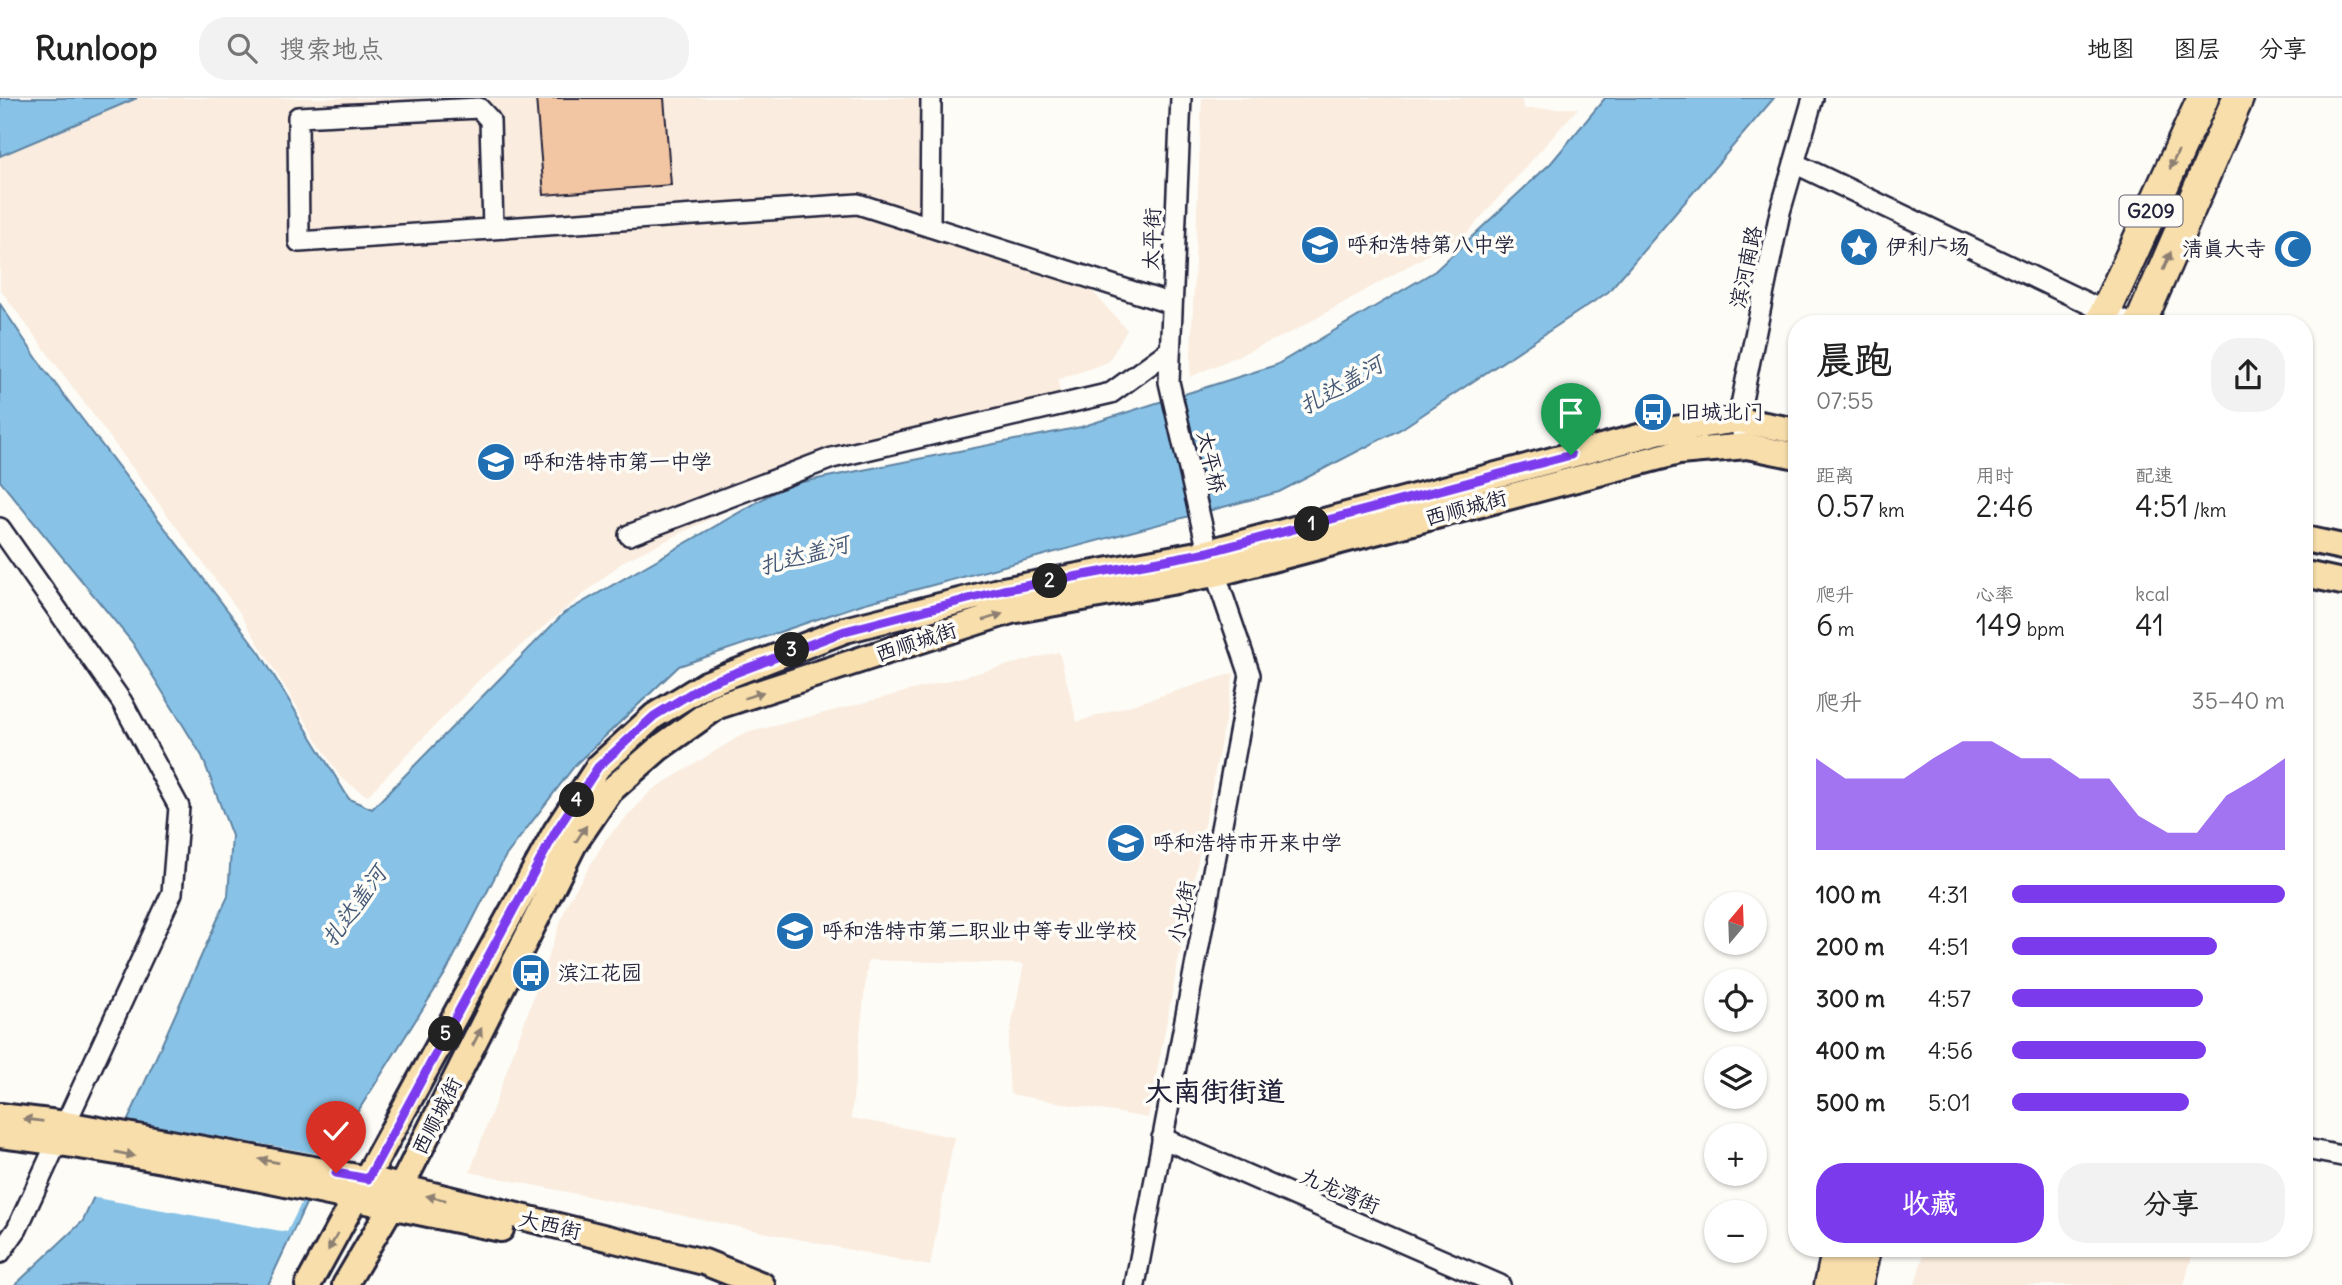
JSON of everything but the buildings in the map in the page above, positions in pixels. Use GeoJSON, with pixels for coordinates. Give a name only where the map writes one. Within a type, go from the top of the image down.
{"type":"FeatureCollection","features":[{"type":"Feature","properties":{"kind":"highway","name":"G209"},"geometry":{"type":"LineString","coordinates":[[2103,315],[2203,98]]}},
{"type":"Feature","properties":{"kind":"highway","name":"G209"},"geometry":{"type":"LineString","coordinates":[[2144,315],[2238,98]]}},
{"type":"Feature","properties":{"kind":"highway"},"geometry":{"type":"LineString","coordinates":[[1830,1285],[1836,1257]]}},
{"type":"Feature","properties":{"kind":"highway"},"geometry":{"type":"LineString","coordinates":[[1857,1285],[1863,1257]]}},
{"type":"Feature","properties":{"kind":"main road","name":"西顺城街"},"geometry":{"type":"LineString","coordinates":[[308,1285],[363,1189],[556,831],[598,767],[654,716],[706,684],[845,631],[1003,590],[1212,563],[1661,431],[1738,420],[1788,429]]}},
{"type":"Feature","properties":{"kind":"main road","name":"西顺城街"},"geometry":{"type":"LineString","coordinates":[[345,1285],[396,1198],[574,844],[610,790],[659,748],[718,706],[1011,611],[1679,452],[1747,446],[1788,454]]}},
{"type":"Feature","properties":{"kind":"main road"},"geometry":{"type":"LineString","coordinates":[[2313,540],[2342,547]]}},
{"type":"Feature","properties":{"kind":"main road"},"geometry":{"type":"LineString","coordinates":[[2313,576],[2342,582]]}},
{"type":"Feature","properties":{"kind":"main road"},"geometry":{"type":"LineString","coordinates":[[0,1116],[62,1133],[363,1189],[396,1198]]}},
{"type":"Feature","properties":{"kind":"main road"},"geometry":{"type":"LineString","coordinates":[[0,1135],[62,1133]]}},
{"type":"Feature","properties":{"kind":"main road","name":"大西街"},"geometry":{"type":"LineString","coordinates":[[396,1198],[660,1262],[733,1285]]}},
{"type":"Feature","properties":{"kind":"main road","name":"大西街"},"geometry":{"type":"LineString","coordinates":[[396,1198],[704,1262],[762,1285]]}},
{"type":"Feature","properties":{"kind":"street"},"geometry":{"type":"LineString","coordinates":[[930,227],[932,98]]}},
{"type":"Feature","properties":{"kind":"street","name":"太平街"},"geometry":{"type":"LineString","coordinates":[[1169,382],[1181,98]]}},
{"type":"Feature","properties":{"kind":"street","name":"滨河南路"},"geometry":{"type":"LineString","coordinates":[[1738,420],[1780,212],[1813,98]]}},
{"type":"Feature","properties":{"kind":"street"},"geometry":{"type":"LineString","coordinates":[[493,229],[490,120],[479,108],[298,117],[299,242],[493,229],[858,204],[1172,304]]}},
{"type":"Feature","properties":{"kind":"street"},"geometry":{"type":"LineString","coordinates":[[1794,163],[2098,315]]}},
{"type":"Feature","properties":{"kind":"street"},"geometry":{"type":"LineString","coordinates":[[629,535],[832,458],[1111,393],[1170,350]]}},
{"type":"Feature","properties":{"kind":"street","name":"太平桥"},"geometry":{"type":"LineString","coordinates":[[1169,382],[1212,563]]}},
{"type":"Feature","properties":{"kind":"street"},"geometry":{"type":"LineString","coordinates":[[1738,420],[1747,446]]}},
{"type":"Feature","properties":{"kind":"street"},"geometry":{"type":"LineString","coordinates":[[0,528],[122,702],[178,807],[172,893],[17,1229],[0,1253]]}},
{"type":"Feature","properties":{"kind":"street","name":"小北街"},"geometry":{"type":"LineString","coordinates":[[1135,1285],[1250,675],[1212,563]]}},
{"type":"Feature","properties":{"kind":"street","name":"九龙湾街"},"geometry":{"type":"LineString","coordinates":[[1162,1138],[1500,1285]]}},
{"type":"Feature","properties":{"kind":"street"},"geometry":{"type":"LineString","coordinates":[[2313,1151],[2342,1156]]}},
{"type":"Feature","properties":{"kind":"shaded area","name":"呼和浩特市第一中学"},"geometry":{"type":"Polygon","coordinates":[[[135,98],[926,98],[922,213],[869,215],[1092,291],[1127,330],[1108,362],[1057,380],[1066,414],[792,479],[624,561],[482,677],[367,796],[340,777],[238,610],[0,289],[0,157],[135,98]]]}},
{"type":"Feature","properties":{"kind":"shaded area","name":"呼和浩特第八中学"},"geometry":{"type":"Polygon","coordinates":[[[1202,98],[1521,98],[1524,109],[1578,108],[1468,232],[1292,332],[1190,377],[1202,98]]]}},
{"type":"Feature","properties":{"kind":"shaded area","name":"呼和浩特市第二职业中等专业学校"},"geometry":{"type":"Polygon","coordinates":[[[1059,652],[1077,722],[1234,673],[1148,1118],[1010,1094],[1007,1048],[1024,964],[868,960],[851,1118],[954,1137],[930,1266],[470,1172],[568,902],[606,839],[652,790],[743,734],[1059,652]]]}},
{"type":"Feature","properties":{"kind":"shaded area"},"geometry":{"type":"Polygon","coordinates":[[[1923,1257],[2192,1257],[2184,1285],[1915,1285],[1923,1257]]]}},
{"type":"Feature","properties":{"kind":"water"},"geometry":{"type":"Polygon","coordinates":[[[0,98],[137,98],[0,156],[0,98]]]}},
{"type":"Feature","properties":{"kind":"water","name":"扎达盖河"},"geometry":{"type":"Polygon","coordinates":[[[1605,98],[1774,98],[1608,292],[1401,429],[1279,492],[862,604],[679,666],[576,764],[505,857],[446,972],[324,1165],[268,1285],[15,1285],[83,1221],[228,896],[232,836],[202,756],[132,642],[0,481],[0,304],[44,369],[260,653],[349,799],[372,809],[564,613],[787,485],[1081,427],[1276,365],[1435,271],[1551,163],[1605,98]]]}},
{"type":"Feature","properties":{"kind":"pier"},"geometry":{"type":"Polygon","coordinates":[[[124,1120],[325,1155],[287,1232],[90,1197],[124,1120]]]}},
{"type":"Feature","properties":{"kind":"place","name":"呼和浩特第八中学"},"geometry":{"type":"Point","coordinates":[1320,245]}},
{"type":"Feature","properties":{"kind":"place","name":"伊利广场"},"geometry":{"type":"Point","coordinates":[1859,247]}},
{"type":"Feature","properties":{"kind":"place","name":"清真大寺"},"geometry":{"type":"Point","coordinates":[2293,249]}},
{"type":"Feature","properties":{"kind":"place","name":"旧城北门"},"geometry":{"type":"Point","coordinates":[1653,412]}},
{"type":"Feature","properties":{"kind":"place","name":"呼和浩特市第一中学"},"geometry":{"type":"Point","coordinates":[496,462]}},
{"type":"Feature","properties":{"kind":"place","name":"呼和浩特市开来中学"},"geometry":{"type":"Point","coordinates":[1126,843]}},
{"type":"Feature","properties":{"kind":"place","name":"呼和浩特市第二职业中等专业学校"},"geometry":{"type":"Point","coordinates":[795,931]}},
{"type":"Feature","properties":{"kind":"place","name":"滨江花园"},"geometry":{"type":"Point","coordinates":[531,973]}},
{"type":"Feature","properties":{"kind":"district","name":"大南街街道"},"geometry":{"type":"Point","coordinates":[1215,1091]}},
{"type":"Feature","properties":{"kind":"route"},"geometry":{"type":"LineString","coordinates":[[336,1173],[368,1179],[556,831],[598,767],[654,716],[706,684],[845,631],[1003,590],[1208,552],[1571,455]]}}]}
